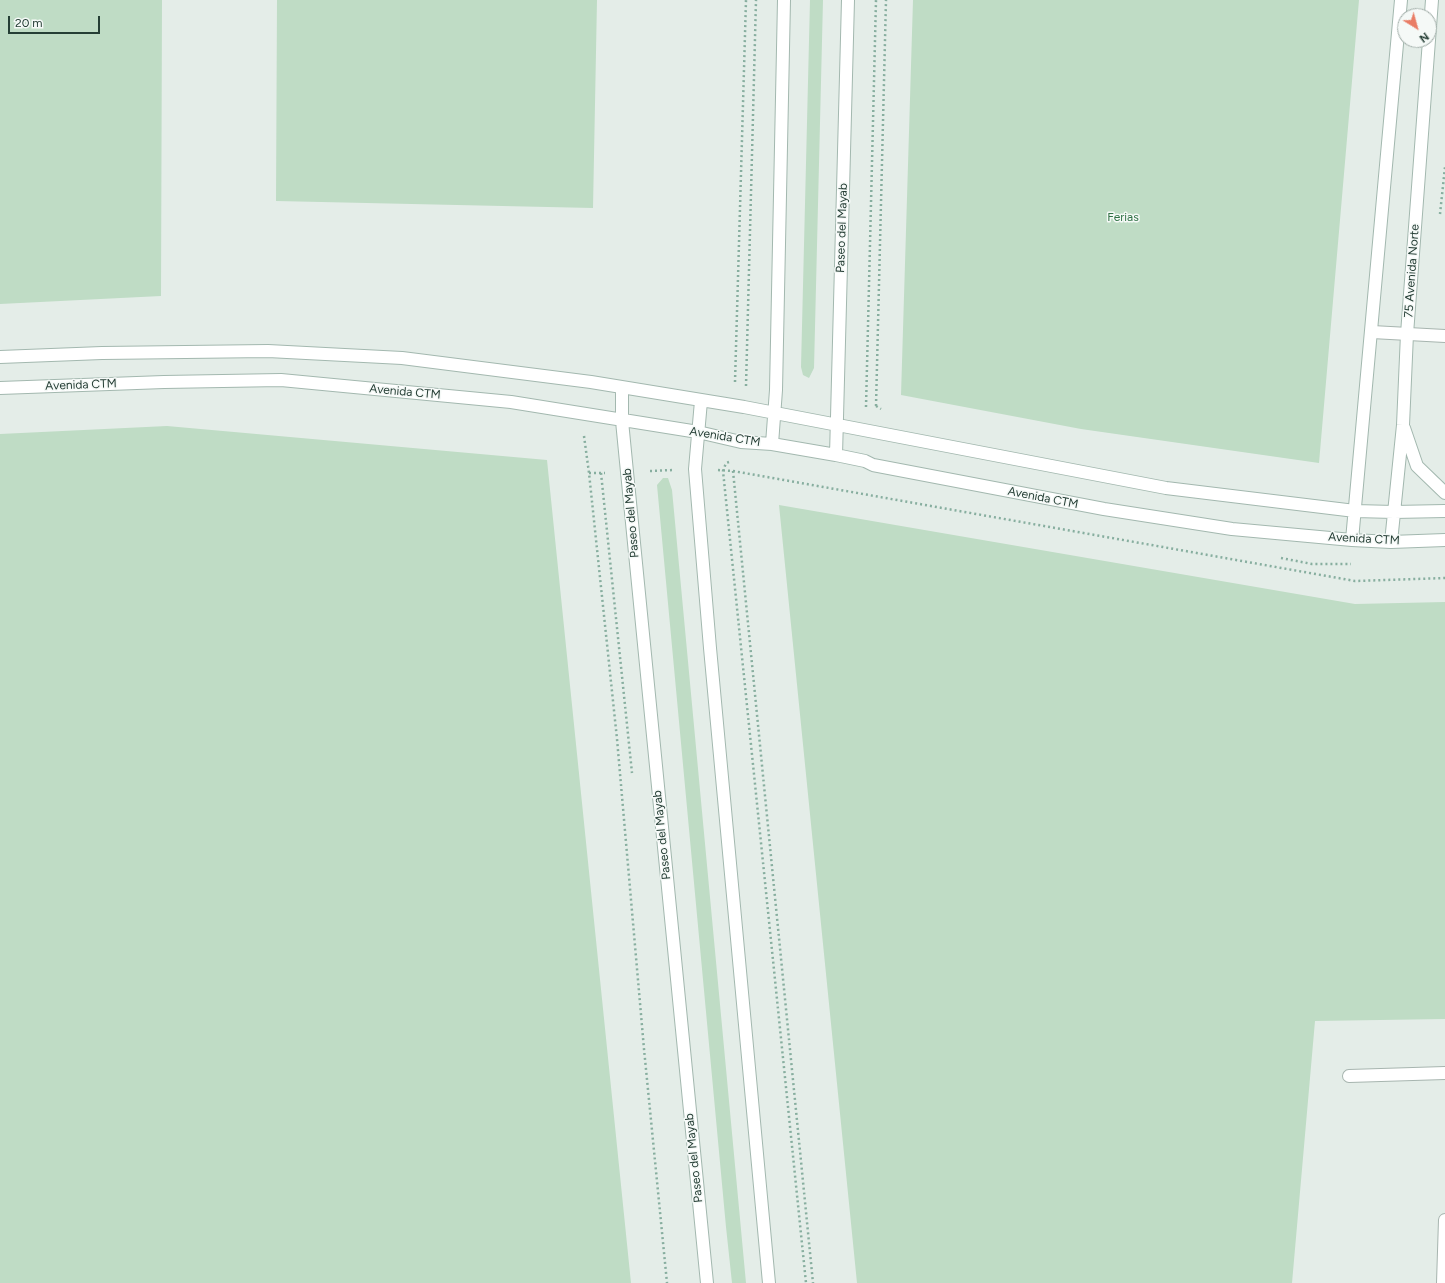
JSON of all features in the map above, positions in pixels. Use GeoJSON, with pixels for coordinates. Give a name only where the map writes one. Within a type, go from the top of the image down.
{"type":"FeatureCollection","features":[{"type":"Feature","properties":{"kind":"main road"},"geometry":{"type":"LineString","coordinates":[[772,444],[776,374],[784,0]]}},
{"type":"Feature","properties":{"kind":"main road","name":"Paseo del Mayab"},"geometry":{"type":"LineString","coordinates":[[836,455],[848,0]]}},
{"type":"Feature","properties":{"kind":"main road"},"geometry":{"type":"LineString","coordinates":[[1352,540],[1401,0]]}},
{"type":"Feature","properties":{"kind":"main road","name":"75 Avenida Norte"},"geometry":{"type":"LineString","coordinates":[[1392,542],[1402,425],[1407,334],[1432,0]]}},
{"type":"Feature","properties":{"kind":"main road"},"geometry":{"type":"LineString","coordinates":[[1372,332],[1445,336]]}},
{"type":"Feature","properties":{"kind":"main road"},"geometry":{"type":"LineString","coordinates":[[0,357],[102,353],[268,351],[402,358],[591,382],[744,407],[836,426],[1166,488],[1355,511],[1445,511]]}},
{"type":"Feature","properties":{"kind":"main road","name":"Avenida CTM"},"geometry":{"type":"LineString","coordinates":[[0,388],[164,382],[281,380],[511,402],[698,432],[741,442],[772,444],[836,455],[864,461],[873,465],[1104,509],[1232,530],[1392,542],[1445,540]]}},
{"type":"Feature","properties":{"kind":"main road","name":"Paseo del Mayab"},"geometry":{"type":"LineString","coordinates":[[622,387],[622,421],[707,1283]]}},
{"type":"Feature","properties":{"kind":"main road"},"geometry":{"type":"LineString","coordinates":[[701,400],[695,469],[710,648],[769,1283]]}},
{"type":"Feature","properties":{"kind":"main road"},"geometry":{"type":"LineString","coordinates":[[1402,425],[1417,466],[1445,493]]}},
{"type":"Feature","properties":{"kind":"main road"},"geometry":{"type":"LineString","coordinates":[[1349,1076],[1445,1073]]}},
{"type":"Feature","properties":{"kind":"main road"},"geometry":{"type":"LineString","coordinates":[[1442,1283],[1445,1220]]}},
{"type":"Feature","properties":{"kind":"path"},"geometry":{"type":"LineString","coordinates":[[736,382],[746,0]]}},
{"type":"Feature","properties":{"kind":"path"},"geometry":{"type":"LineString","coordinates":[[744,407],[756,0]]}},
{"type":"Feature","properties":{"kind":"path"},"geometry":{"type":"LineString","coordinates":[[870,432],[876,0]]}},
{"type":"Feature","properties":{"kind":"path"},"geometry":{"type":"LineString","coordinates":[[870,432],[886,0]]}},
{"type":"Feature","properties":{"kind":"path"},"geometry":{"type":"LineString","coordinates":[[584,432],[617,739],[644,1049],[667,1283]]}},
{"type":"Feature","properties":{"kind":"path"},"geometry":{"type":"LineString","coordinates":[[741,442],[741,462],[726,462],[723,470],[806,1283]]}},
{"type":"Feature","properties":{"kind":"path"},"geometry":{"type":"LineString","coordinates":[[873,465],[875,496]]}},
{"type":"Feature","properties":{"kind":"path"},"geometry":{"type":"LineString","coordinates":[[589,473],[695,469],[733,471],[1355,581],[1445,578]]}},
{"type":"Feature","properties":{"kind":"path"},"geometry":{"type":"LineString","coordinates":[[733,471],[814,1283]]}},
{"type":"Feature","properties":{"kind":"green space"},"geometry":{"type":"Polygon","coordinates":[[[0,0],[162,0],[161,296],[0,304],[0,0]]]}},
{"type":"Feature","properties":{"kind":"green space"},"geometry":{"type":"Polygon","coordinates":[[[277,0],[597,0],[593,208],[276,201],[277,0]]]}},
{"type":"Feature","properties":{"kind":"green space"},"geometry":{"type":"Polygon","coordinates":[[[810,0],[823,0],[814,368],[809,378],[803,375],[801,367],[810,0]]]}},
{"type":"Feature","properties":{"kind":"green space","name":"Ferias"},"geometry":{"type":"Polygon","coordinates":[[[913,0],[1359,0],[1319,463],[1081,429],[901,395],[913,0]]]}},
{"type":"Feature","properties":{"kind":"green space"},"geometry":{"type":"Polygon","coordinates":[[[167,426],[547,460],[631,1283],[0,1283],[0,434],[167,426]]]}},
{"type":"Feature","properties":{"kind":"green space"},"geometry":{"type":"Polygon","coordinates":[[[663,478],[668,478],[672,490],[746,1283],[732,1283],[726,1227],[657,485],[663,478]]]}},
{"type":"Feature","properties":{"kind":"green space"},"geometry":{"type":"Polygon","coordinates":[[[779,505],[1355,604],[1445,602],[1445,1019],[1315,1021],[1292,1283],[857,1283],[779,505]]]}}]}
